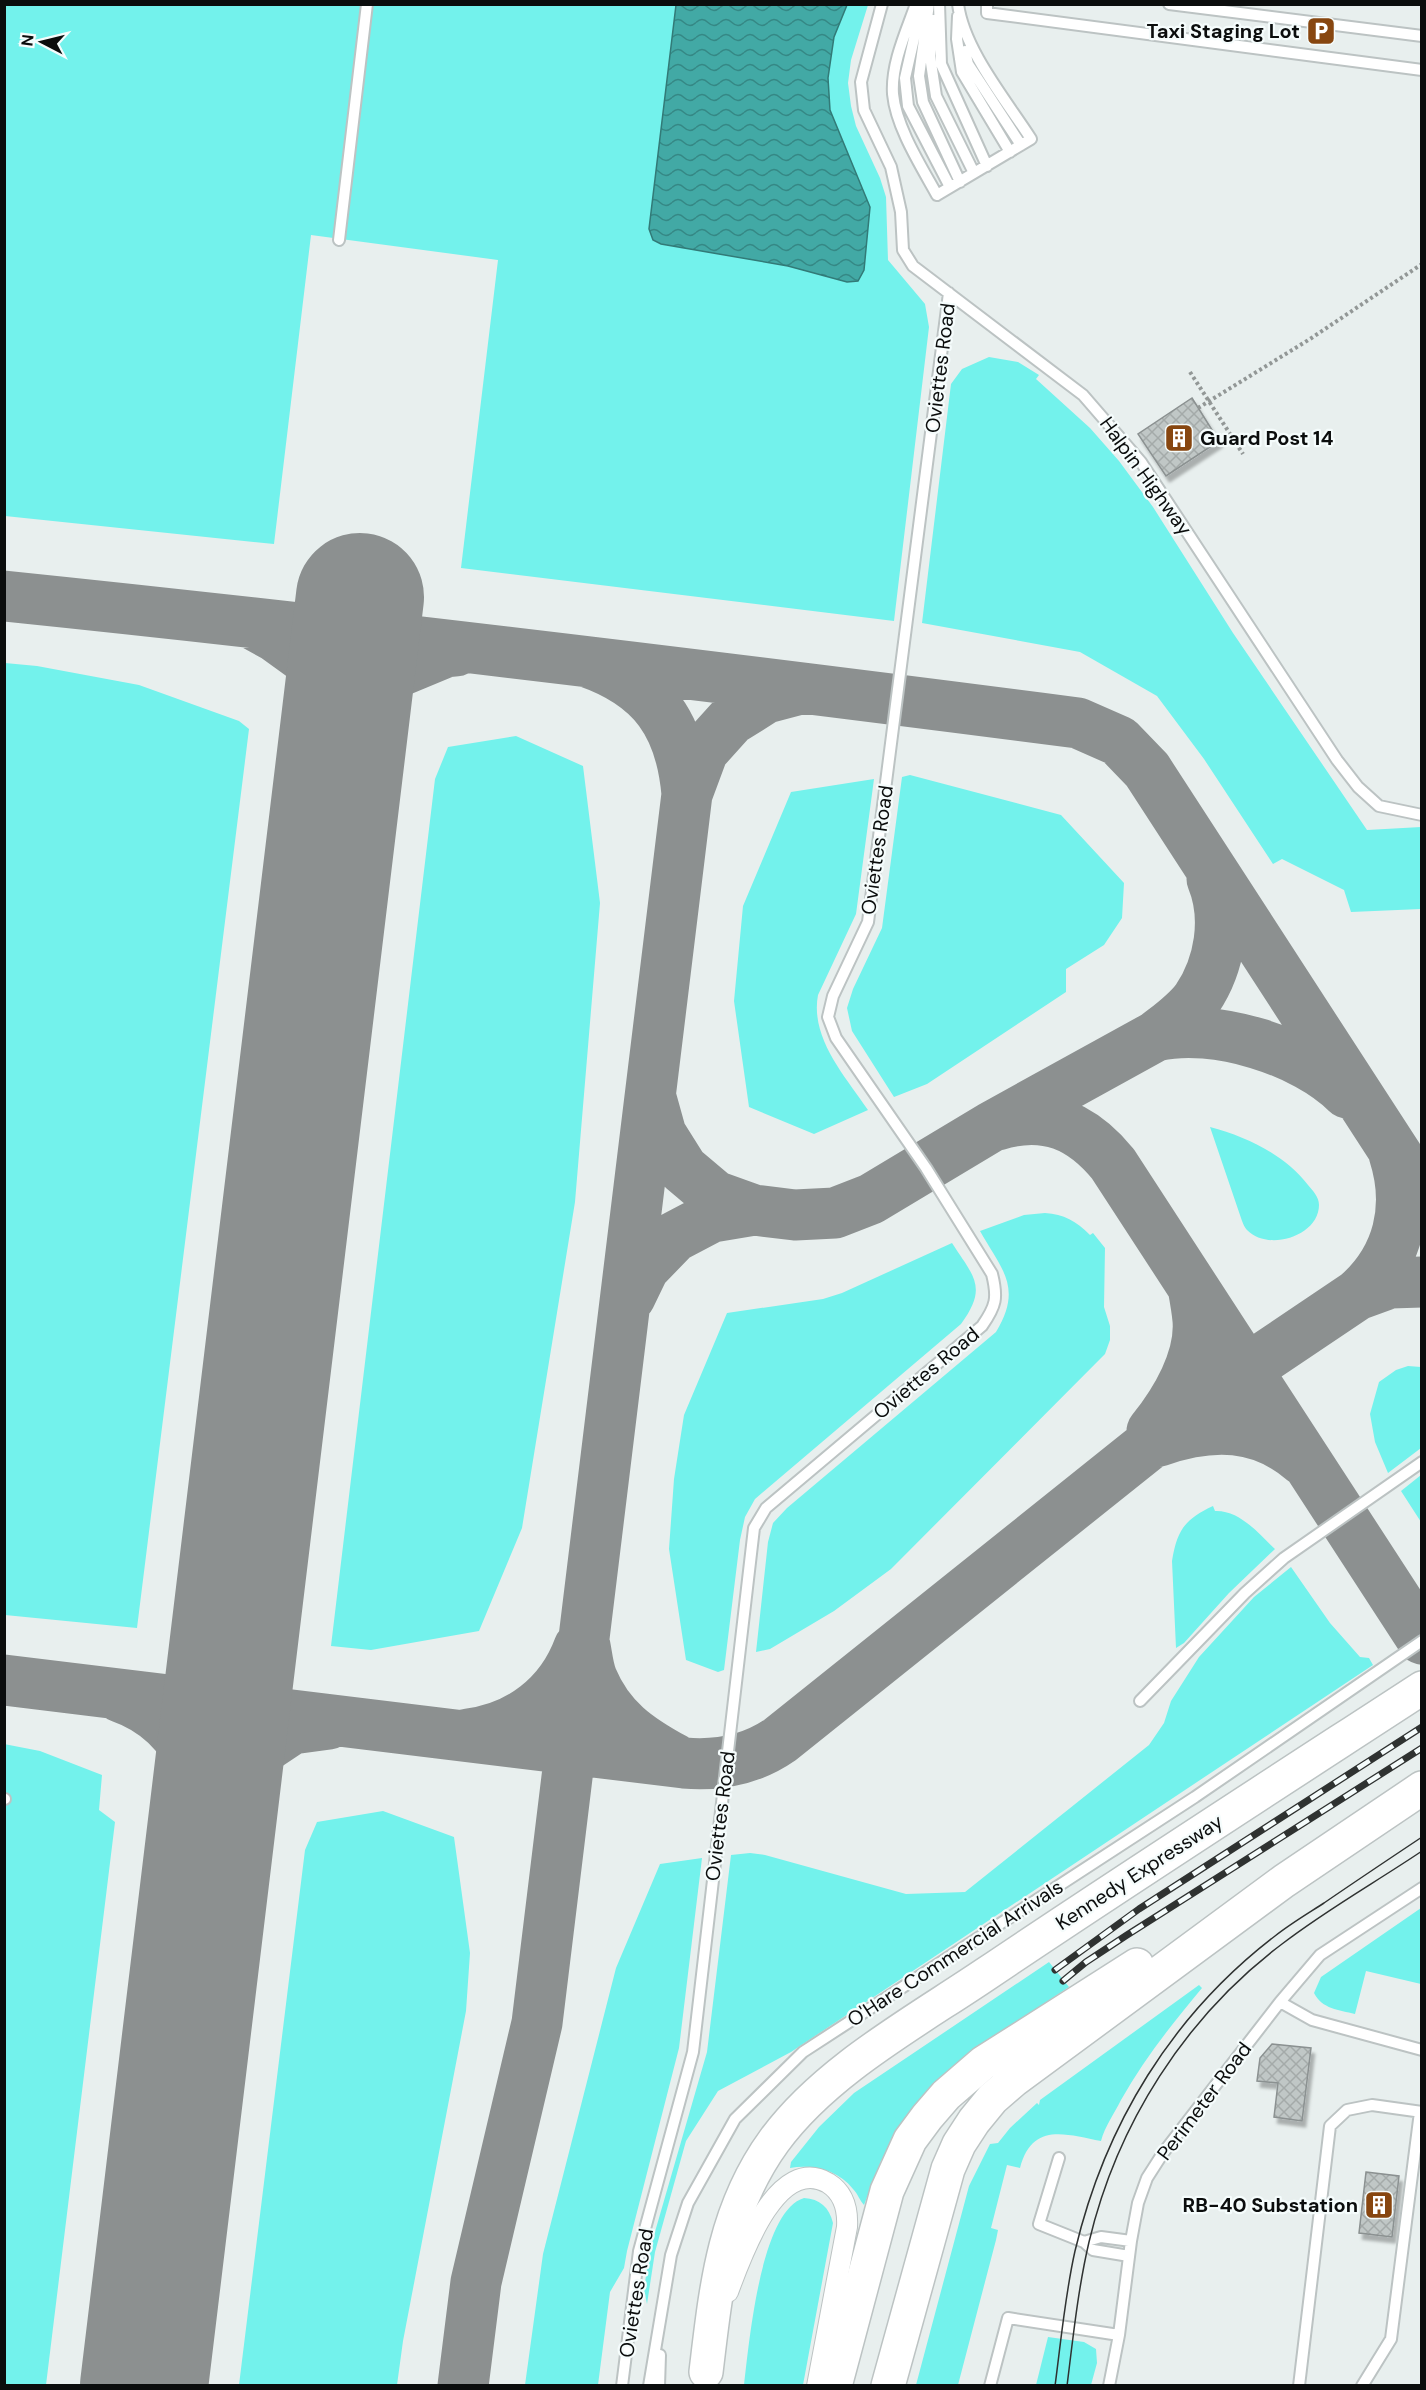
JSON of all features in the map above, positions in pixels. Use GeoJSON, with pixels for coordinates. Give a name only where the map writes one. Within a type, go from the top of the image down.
{"type":"FeatureCollection","features":[{"type":"Feature","properties":{"kind":"highway","name":"Kennedy Expressway"},"geometry":{"type":"LineString","coordinates":[[705,2379],[718,2275],[731,2225],[748,2182],[774,2140],[802,2107],[858,2060],[1064,1921],[1422,1688]]}},
{"type":"Feature","properties":{"kind":"highway"},"geometry":{"type":"LineString","coordinates":[[888,2385],[948,2169],[959,2144],[992,2099],[1014,2080],[1284,1881],[1422,1788]]}},
{"type":"Feature","properties":{"kind":"highway"},"geometry":{"type":"LineString","coordinates":[[835,2385],[887,2191],[910,2140],[946,2095],[983,2063],[1120,1975],[1284,1881]]}},
{"type":"Feature","properties":{"kind":"street"},"geometry":{"type":"LineString","coordinates":[[705,2379],[722,2308],[756,2228],[783,2189],[800,2179],[811,2177],[836,2190],[844,2200],[848,2213],[817,2385]]}},
{"type":"Feature","properties":{"kind":"lane"},"geometry":{"type":"LineString","coordinates":[[339,240],[367,4]]}},
{"type":"Feature","properties":{"kind":"lane","name":"Halpin Highway"},"geometry":{"type":"LineString","coordinates":[[882,4],[861,82],[864,110],[891,167],[901,212],[903,250],[913,266],[1083,395],[1111,425],[1141,462],[1337,760],[1358,787],[1378,806],[1422,815]]}},
{"type":"Feature","properties":{"kind":"lane"},"geometry":{"type":"LineString","coordinates":[[916,4],[896,66],[893,93],[896,112],[916,158],[937,195],[1031,139],[976,57],[967,39],[958,5]]}},
{"type":"Feature","properties":{"kind":"lane"},"geometry":{"type":"LineString","coordinates":[[922,4],[905,78],[908,106],[955,184]]}},
{"type":"Feature","properties":{"kind":"lane"},"geometry":{"type":"LineString","coordinates":[[929,4],[919,76],[923,102],[955,184]]}},
{"type":"Feature","properties":{"kind":"lane"},"geometry":{"type":"LineString","coordinates":[[937,4],[930,56],[936,96],[974,173]]}},
{"type":"Feature","properties":{"kind":"lane"},"geometry":{"type":"LineString","coordinates":[[937,4],[941,64],[987,166]]}},
{"type":"Feature","properties":{"kind":"lane"},"geometry":{"type":"LineString","coordinates":[[987,4],[987,13],[1422,70]]}},
{"type":"Feature","properties":{"kind":"lane"},"geometry":{"type":"LineString","coordinates":[[1169,4],[1422,36]]}},
{"type":"Feature","properties":{"kind":"lane"},"geometry":{"type":"LineString","coordinates":[[958,5],[958,51],[962,72],[1010,152]]}},
{"type":"Feature","properties":{"kind":"lane"},"geometry":{"type":"LineString","coordinates":[[958,5],[961,35],[968,64],[1021,145]]}},
{"type":"Feature","properties":{"kind":"lane"},"geometry":{"type":"LineString","coordinates":[[940,53],[958,51]]}},
{"type":"Feature","properties":{"kind":"lane","name":"Oviettes Road"},"geometry":{"type":"LineString","coordinates":[[622,2385],[639,2251],[693,2052],[754,1528],[766,1508],[982,1326],[993,1311],[997,1294],[992,1274],[926,1168],[836,1038],[828,1017],[833,996],[868,922],[949,293]]}},
{"type":"Feature","properties":{"kind":"lane"},"geometry":{"type":"LineString","coordinates":[[1140,1701],[1245,1593],[1284,1558],[1422,1462]]}},
{"type":"Feature","properties":{"kind":"lane","name":"O'Hare Commercial Arrivals"},"geometry":{"type":"LineString","coordinates":[[649,2385],[670,2255],[688,2203],[735,2120],[802,2052],[1195,1797],[1422,1641]]}},
{"type":"Feature","properties":{"kind":"lane","name":"Perimeter Road"},"geometry":{"type":"LineString","coordinates":[[1109,2385],[1119,2336],[1138,2203],[1144,2186],[1163,2153],[1280,2002],[1320,1955],[1422,1888]]}},
{"type":"Feature","properties":{"kind":"lane"},"geometry":{"type":"LineString","coordinates":[[1280,2002],[1312,2020],[1422,2050]]}},
{"type":"Feature","properties":{"kind":"lane"},"geometry":{"type":"LineString","coordinates":[[1299,2385],[1330,2126],[1347,2109],[1372,2105],[1421,2112],[1391,2339],[1362,2385]]}},
{"type":"Feature","properties":{"kind":"lane"},"geometry":{"type":"LineString","coordinates":[[1059,2158],[1039,2224],[1084,2242],[1093,2250],[1129,2256]]}},
{"type":"Feature","properties":{"kind":"lane"},"geometry":{"type":"LineString","coordinates":[[1084,2242],[1101,2237],[1131,2241]]}},
{"type":"Feature","properties":{"kind":"lane"},"geometry":{"type":"LineString","coordinates":[[659,2385],[662,2304]]}},
{"type":"Feature","properties":{"kind":"lane"},"geometry":{"type":"LineString","coordinates":[[990,2385],[1008,2318],[1119,2336]]}},
{"type":"Feature","properties":{"kind":"path"},"geometry":{"type":"LineString","coordinates":[[1198,408],[1310,339],[1422,264]]}},
{"type":"Feature","properties":{"kind":"path"},"geometry":{"type":"LineString","coordinates":[[1190,372],[1244,454]]}},
{"type":"Feature","properties":{"kind":"shaded area"},"geometry":{"type":"Polygon","coordinates":[[[5,5],[868,5],[851,60],[848,83],[851,106],[856,126],[880,178],[886,197],[888,260],[925,304],[929,327],[894,621],[461,568],[498,260],[311,235],[274,544],[5,516],[5,5]]]}},
{"type":"Feature","properties":{"kind":"shaded area"},"geometry":{"type":"Polygon","coordinates":[[[989,357],[1018,362],[1039,375],[1036,379],[1090,428],[1119,461],[1153,507],[1233,633],[1367,830],[1421,827],[1421,909],[1351,912],[1344,890],[1282,859],[1273,864],[1204,759],[1157,696],[1080,652],[922,623],[951,384],[962,369],[989,357]]]}},
{"type":"Feature","properties":{"kind":"shaded area"},"geometry":{"type":"Polygon","coordinates":[[[5,663],[37,666],[139,685],[239,721],[249,729],[137,1628],[5,1615],[5,663]]]}},
{"type":"Feature","properties":{"kind":"shaded area"},"geometry":{"type":"Polygon","coordinates":[[[516,736],[583,766],[600,903],[575,1202],[522,1528],[479,1631],[371,1650],[331,1646],[435,779],[448,747],[516,736]]]}},
{"type":"Feature","properties":{"kind":"shaded area"},"geometry":{"type":"Polygon","coordinates":[[[910,775],[1061,815],[1124,883],[1122,918],[1104,945],[1066,969],[1066,992],[927,1084],[894,1097],[852,1031],[847,1008],[853,989],[882,928],[902,777],[910,775]]]}},
{"type":"Feature","properties":{"kind":"shaded area"},"geometry":{"type":"Polygon","coordinates":[[[874,779],[856,914],[818,995],[817,1011],[819,1026],[831,1056],[868,1110],[814,1134],[749,1107],[734,1001],[743,906],[791,792],[874,779]]]}},
{"type":"Feature","properties":{"kind":"shaded area"},"geometry":{"type":"Polygon","coordinates":[[[1210,1127],[1264,1148],[1288,1164],[1314,1192],[1319,1202],[1317,1216],[1311,1225],[1302,1232],[1279,1240],[1256,1237],[1247,1230],[1210,1127]]]}},
{"type":"Feature","properties":{"kind":"shaded area"},"geometry":{"type":"Polygon","coordinates":[[[1045,1213],[1058,1215],[1075,1222],[1090,1235],[1093,1233],[1105,1248],[1104,1307],[1110,1326],[1110,1340],[1105,1354],[891,1569],[834,1611],[770,1649],[756,1652],[768,1542],[773,1523],[787,1508],[996,1332],[1004,1316],[1009,1291],[1002,1268],[980,1231],[1024,1215],[1045,1213]]]}},
{"type":"Feature","properties":{"kind":"shaded area"},"geometry":{"type":"Polygon","coordinates":[[[952,1243],[972,1274],[976,1291],[974,1301],[961,1324],[755,1499],[745,1517],[740,1540],[724,1670],[718,1672],[686,1660],[669,1549],[674,1479],[684,1415],[727,1313],[823,1299],[842,1293],[952,1243]]]}},
{"type":"Feature","properties":{"kind":"shaded area"},"geometry":{"type":"Polygon","coordinates":[[[1408,1366],[1421,1367],[1421,1448],[1388,1473],[1375,1442],[1370,1414],[1379,1382],[1396,1370],[1408,1366]]]}},
{"type":"Feature","properties":{"kind":"shaded area"},"geometry":{"type":"Polygon","coordinates":[[[1421,1475],[1421,1522],[1401,1491],[1421,1475]]]}},
{"type":"Feature","properties":{"kind":"shaded area"},"geometry":{"type":"Polygon","coordinates":[[[1213,1506],[1215,1511],[1233,1514],[1241,1519],[1275,1549],[1229,1593],[1184,1643],[1176,1648],[1172,1561],[1174,1550],[1180,1533],[1189,1521],[1213,1506]]]}},
{"type":"Feature","properties":{"kind":"shaded area"},"geometry":{"type":"Polygon","coordinates":[[[1291,1567],[1330,1623],[1360,1657],[1369,1658],[1373,1665],[791,2052],[718,2091],[686,2141],[655,2252],[647,2304],[644,2289],[650,2249],[707,2052],[731,1855],[750,1853],[765,1855],[906,1894],[965,1892],[1149,1745],[1164,1723],[1171,1701],[1199,1657],[1254,1597],[1291,1567]]]}},
{"type":"Feature","properties":{"kind":"shaded area"},"geometry":{"type":"Polygon","coordinates":[[[4,1744],[40,1751],[102,1775],[99,1810],[115,1822],[46,2385],[5,2385],[4,1744]]]}},
{"type":"Feature","properties":{"kind":"shaded area"},"geometry":{"type":"Polygon","coordinates":[[[383,1811],[454,1837],[470,1953],[466,2011],[403,2341],[397,2385],[239,2385],[305,1850],[317,1822],[383,1811]]]}},
{"type":"Feature","properties":{"kind":"shaded area"},"geometry":{"type":"Polygon","coordinates":[[[702,1858],[679,2048],[624,2268],[610,2292],[598,2385],[525,2385],[543,2254],[616,1968],[660,1864],[702,1858]]]}},
{"type":"Feature","properties":{"kind":"shaded area"},"geometry":{"type":"Polygon","coordinates":[[[1421,1908],[1421,1984],[1366,1971],[1355,2014],[1326,2006],[1317,1998],[1314,1993],[1321,1977],[1421,1908]]]}},
{"type":"Feature","properties":{"kind":"shaded area"},"geometry":{"type":"Polygon","coordinates":[[[1049,1962],[1069,1987],[974,2050],[926,2093],[905,2120],[881,2161],[864,2205],[847,2182],[833,2173],[816,2168],[790,2168],[791,2162],[819,2127],[854,2093],[1049,1962]]]}},
{"type":"Feature","properties":{"kind":"shaded area"},"geometry":{"type":"Polygon","coordinates":[[[1199,1985],[1202,1988],[1139,2070],[1107,2125],[1101,2141],[1063,2134],[1041,2137],[1025,2153],[1020,2168],[1007,2165],[991,2228],[998,2230],[996,2240],[958,2385],[916,2385],[969,2186],[990,2144],[998,2143],[1010,2128],[1037,2103],[1039,2105],[1040,2100],[1199,1985]]]}},
{"type":"Feature","properties":{"kind":"shaded area"},"geometry":{"type":"Polygon","coordinates":[[[804,2198],[815,2200],[823,2205],[829,2212],[833,2223],[803,2385],[744,2385],[759,2281],[767,2252],[777,2227],[789,2208],[804,2198]]]}},
{"type":"Feature","properties":{"kind":"shaded area"},"geometry":{"type":"Polygon","coordinates":[[[1048,2337],[1084,2342],[1096,2349],[1097,2363],[1091,2385],[1036,2385],[1048,2337]]]}},
{"type":"Feature","properties":{"kind":"water"},"geometry":{"type":"Polygon","coordinates":[[[676,5],[847,5],[834,37],[828,78],[830,110],[870,207],[864,270],[858,281],[847,282],[788,266],[661,244],[653,240],[649,229],[676,5]]]}},
{"type":"Feature","properties":{"kind":"building","name":"Guard Post 14"},"geometry":{"type":"Polygon","coordinates":[[[1192,398],[1219,441],[1166,476],[1138,434],[1192,398]]]}},
{"type":"Feature","properties":{"kind":"building"},"geometry":{"type":"Polygon","coordinates":[[[1272,2044],[1311,2048],[1302,2121],[1274,2117],[1278,2083],[1257,2081],[1260,2058],[1272,2044]]]}},
{"type":"Feature","properties":{"kind":"building","name":"RB-40 Substation"},"geometry":{"type":"Polygon","coordinates":[[[1366,2172],[1399,2176],[1392,2237],[1359,2233],[1366,2172]]]}},
{"type":"Feature","properties":{"kind":"taxiway"},"geometry":{"type":"LineString","coordinates":[[4,596],[542,656],[1078,723],[1119,741],[1147,770],[1422,1194]]}},
{"type":"Feature","properties":{"kind":"taxiway"},"geometry":{"type":"LineString","coordinates":[[256,626],[276,637],[312,663],[335,701],[341,745]]}},
{"type":"Feature","properties":{"kind":"taxiway"},"geometry":{"type":"LineString","coordinates":[[341,745],[363,706],[393,674],[446,652],[456,651]]}},
{"type":"Feature","properties":{"kind":"taxiway"},"geometry":{"type":"LineString","coordinates":[[463,2386],[476,2282],[537,2023],[687,794],[684,769],[678,748],[660,711],[630,683],[610,671],[587,662]]}},
{"type":"Feature","properties":{"kind":"taxiway"},"geometry":{"type":"LineString","coordinates":[[687,794],[703,751],[731,720],[766,698],[800,689]]}},
{"type":"Feature","properties":{"kind":"taxiway"},"geometry":{"type":"LineString","coordinates":[[651,1098],[661,1134],[683,1169],[715,1196],[754,1210],[795,1215],[835,1213],[871,1199],[991,1127],[1156,1036],[1183,1014],[1205,986],[1216,956],[1220,909],[1212,879]]}},
{"type":"Feature","properties":{"kind":"taxiway"},"geometry":{"type":"LineString","coordinates":[[1156,1036],[1204,1033],[1258,1044],[1308,1064],[1347,1093]]}},
{"type":"Feature","properties":{"kind":"taxiway"},"geometry":{"type":"LineString","coordinates":[[997,1125],[1031,1119],[1062,1125],[1089,1140],[1113,1164],[1422,1639]]}},
{"type":"Feature","properties":{"kind":"taxiway"},"geometry":{"type":"LineString","coordinates":[[1357,1295],[1383,1265],[1398,1230],[1401,1193],[1394,1154]]}},
{"type":"Feature","properties":{"kind":"taxiway"},"geometry":{"type":"LineString","coordinates":[[630,1297],[644,1268],[674,1237],[712,1217],[754,1210]]}},
{"type":"Feature","properties":{"kind":"taxiway"},"geometry":{"type":"LineString","coordinates":[[4,1680],[684,1763],[722,1762],[746,1757],[780,1740],[1247,1369],[1357,1295],[1390,1283],[1422,1282]]}},
{"type":"Feature","properties":{"kind":"taxiway"},"geometry":{"type":"LineString","coordinates":[[1152,1431],[1178,1393],[1195,1350],[1198,1320],[1193,1287]]}},
{"type":"Feature","properties":{"kind":"taxiway"},"geometry":{"type":"LineString","coordinates":[[1159,1441],[1198,1431],[1235,1430],[1270,1439],[1304,1461]]}},
{"type":"Feature","properties":{"kind":"taxiway"},"geometry":{"type":"LineString","coordinates":[[585,1646],[592,1678],[607,1705],[637,1735],[675,1759]]}},
{"type":"Feature","properties":{"kind":"taxiway"},"geometry":{"type":"LineString","coordinates":[[468,1734],[504,1725],[536,1707],[561,1680],[579,1647]]}},
{"type":"Feature","properties":{"kind":"taxiway"},"geometry":{"type":"LineString","coordinates":[[120,1697],[142,1707],[160,1719],[188,1752],[204,1792],[210,1837]]}},
{"type":"Feature","properties":{"kind":"taxiway"},"geometry":{"type":"LineString","coordinates":[[210,1838],[224,1793],[253,1755],[292,1729],[329,1724]]}},
{"type":"Feature","properties":{"kind":"runway"},"geometry":{"type":"LineString","coordinates":[[144,2386],[360,597]]}},
{"type":"Feature","properties":{"kind":"tram line"},"geometry":{"type":"LineString","coordinates":[[1055,2386],[1075,2251],[1088,2204],[1104,2159],[1124,2116],[1174,2037],[1238,1967],[1275,1936],[1422,1837]]}},
{"type":"Feature","properties":{"kind":"tram line"},"geometry":{"type":"LineString","coordinates":[[1067,2386],[1082,2278],[1101,2198],[1117,2156],[1160,2076],[1186,2039],[1247,1973],[1316,1919],[1422,1851]]}},
{"type":"Feature","properties":{"kind":"railway"},"geometry":{"type":"LineString","coordinates":[[1055,1970],[1139,1909],[1422,1727]]}},
{"type":"Feature","properties":{"kind":"railway"},"geometry":{"type":"LineString","coordinates":[[1063,1981],[1086,1962],[1127,1935],[1422,1748]]}},
{"type":"Feature","properties":{"kind":"place","name":"Taxi Staging Lot"},"geometry":{"type":"Point","coordinates":[1321,31]}},
{"type":"Feature","properties":{"kind":"place","name":"Guard Post 14"},"geometry":{"type":"Point","coordinates":[1179,438]}},
{"type":"Feature","properties":{"kind":"place","name":"RB-40 Substation"},"geometry":{"type":"Point","coordinates":[1379,2205]}}]}
